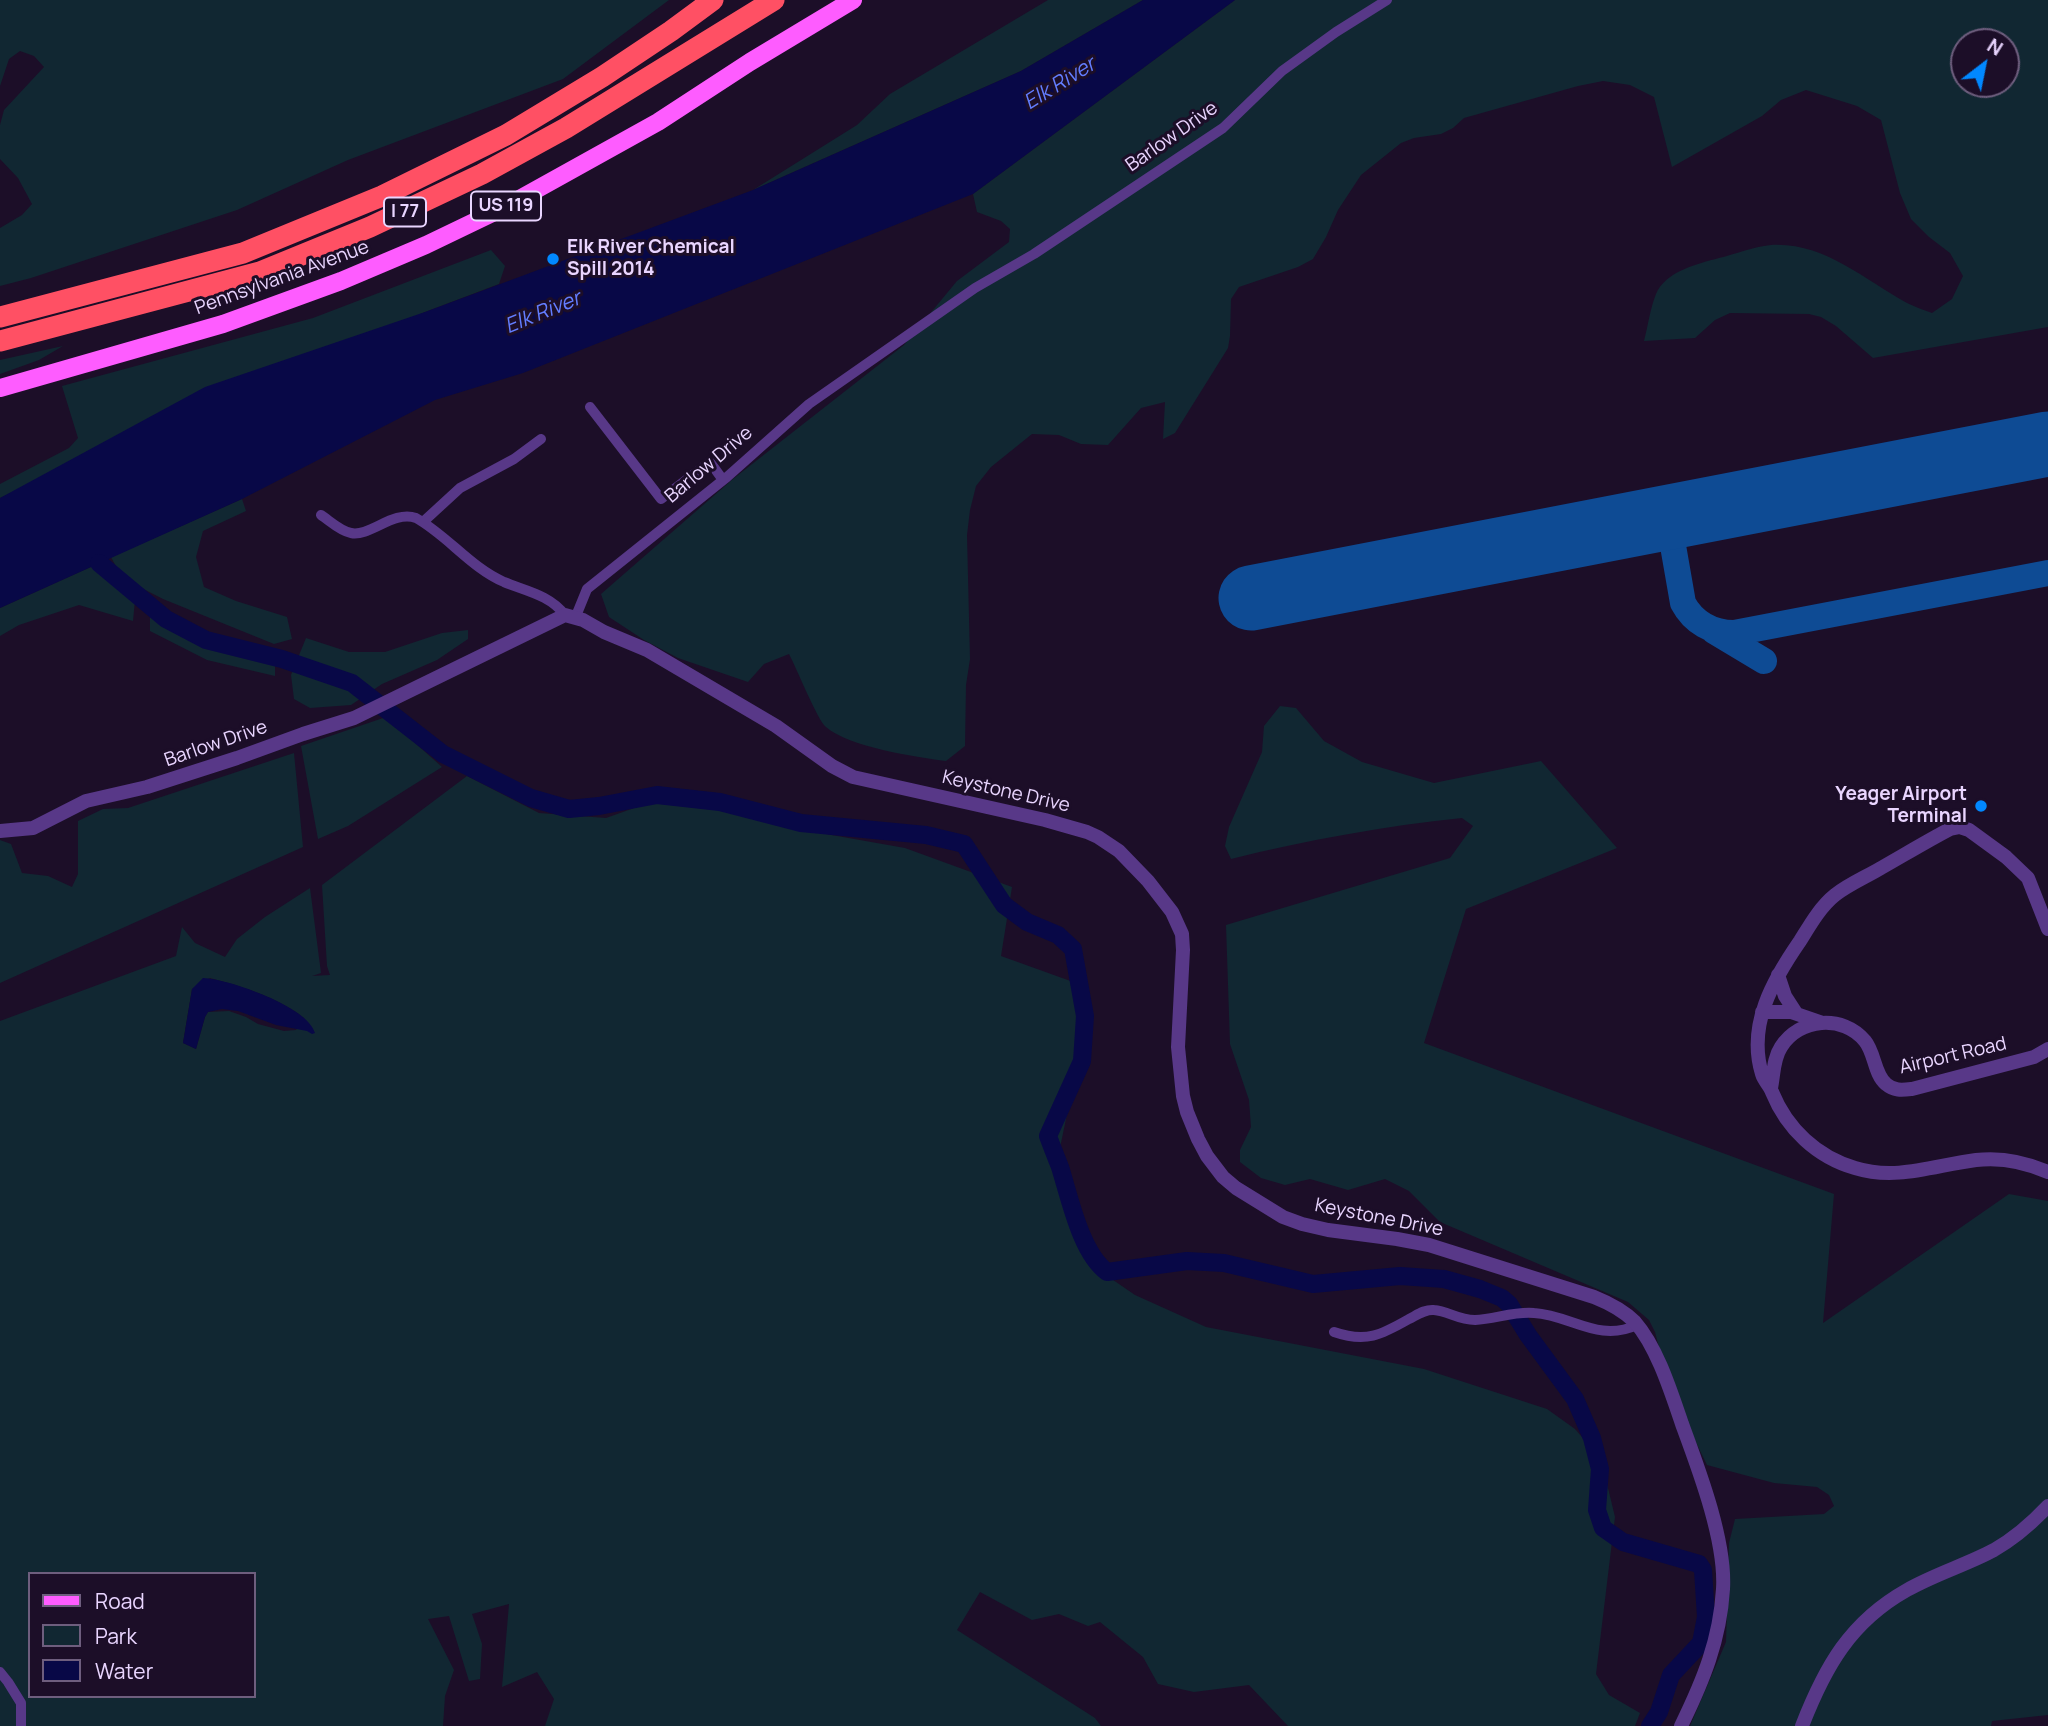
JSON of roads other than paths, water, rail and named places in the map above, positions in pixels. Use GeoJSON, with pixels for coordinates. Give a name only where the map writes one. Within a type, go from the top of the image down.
{"type":"FeatureCollection","features":[{"type":"Feature","properties":{"kind":"highway","name":"I 77"},"geometry":{"type":"LineString","coordinates":[[0,317],[243,253],[382,196],[506,135],[602,77],[713,0]]}},
{"type":"Feature","properties":{"kind":"highway","name":"I 77"},"geometry":{"type":"LineString","coordinates":[[0,341],[260,272],[380,223],[482,174],[566,128],[774,0]]}},
{"type":"Feature","properties":{"kind":"main road","name":"Pennsylvania Avenue"},"geometry":{"type":"LineString","coordinates":[[0,388],[223,324],[341,281],[426,245],[505,207],[658,122],[853,0]]}},
{"type":"Feature","properties":{"kind":"street","name":"Barlow Drive"},"geometry":{"type":"LineString","coordinates":[[0,831],[33,828],[86,801],[160,783],[344,722],[570,616],[587,589],[723,480],[808,404],[975,288],[1034,254],[1223,128],[1282,71],[1387,0]]}},
{"type":"Feature","properties":{"kind":"street"},"geometry":{"type":"LineString","coordinates":[[590,407],[661,499],[710,462],[723,480]]}},
{"type":"Feature","properties":{"kind":"street"},"geometry":{"type":"LineString","coordinates":[[321,515],[351,533],[404,516],[424,522],[460,488],[514,459],[541,439]]}},
{"type":"Feature","properties":{"kind":"street","name":"Keystone Drive"},"geometry":{"type":"LineString","coordinates":[[424,522],[479,568],[553,602],[570,616],[663,659],[776,726],[842,772],[866,781],[1063,825],[1098,837],[1119,851],[1159,894],[1180,927],[1183,950],[1178,1047],[1183,1096],[1202,1149],[1218,1171],[1236,1188],[1283,1217],[1302,1224],[1438,1248],[1594,1297],[1623,1312],[1637,1325],[1665,1374],[1695,1458],[1720,1546],[1723,1587],[1712,1656],[1681,1726]]}},
{"type":"Feature","properties":{"kind":"street"},"geometry":{"type":"LineString","coordinates":[[2048,929],[2030,882],[2019,868],[1969,830],[1955,827],[1837,894],[1817,915],[1778,975],[1762,1012],[1758,1037],[1763,1076],[1780,1110],[1803,1138],[1830,1158],[1878,1173],[1903,1173],[1990,1159],[2010,1160],[2048,1172]]}},
{"type":"Feature","properties":{"kind":"street"},"geometry":{"type":"LineString","coordinates":[[1778,975],[1785,996],[1796,1013]]}},
{"type":"Feature","properties":{"kind":"street","name":"Airport Road"},"geometry":{"type":"LineString","coordinates":[[1762,1012],[1796,1013],[1838,1025],[1859,1035],[1871,1051],[1883,1081],[1897,1090],[1912,1089],[2034,1057],[2048,1049]]}},
{"type":"Feature","properties":{"kind":"street"},"geometry":{"type":"LineString","coordinates":[[1771,1088],[1775,1060],[1782,1046],[1801,1028],[1820,1022]]}},
{"type":"Feature","properties":{"kind":"street"},"geometry":{"type":"LineString","coordinates":[[1334,1332],[1358,1338],[1373,1337],[1433,1310],[1474,1320],[1525,1313],[1544,1314],[1600,1331],[1618,1331],[1637,1325]]}},
{"type":"Feature","properties":{"kind":"street"},"geometry":{"type":"LineString","coordinates":[[1802,1726],[1830,1663],[1864,1622],[1908,1590],[1996,1549],[2030,1524],[2048,1506]]}},
{"type":"Feature","properties":{"kind":"street"},"geometry":{"type":"LineString","coordinates":[[0,1672],[21,1703],[21,1726]]}},
{"type":"Feature","properties":{"kind":"water","name":"Elk River"},"geometry":{"type":"Polygon","coordinates":[[[1143,0],[1235,0],[973,194],[523,373],[435,400],[242,499],[0,608],[0,498],[205,387],[425,312],[753,190],[1021,71],[1143,0]]]}},
{"type":"Feature","properties":{"kind":"water"},"geometry":{"type":"Polygon","coordinates":[[[203,978],[231,983],[284,1004],[310,1023],[315,1033],[222,1009],[208,1012],[196,1049],[183,1043],[192,989],[203,978]]]}},
{"type":"Feature","properties":{"kind":"waterway"},"geometry":{"type":"LineString","coordinates":[[99,563],[166,619],[206,640],[282,659],[352,683],[443,754],[531,798],[569,809],[657,795],[720,802],[801,823],[926,835],[964,844],[1004,905],[1027,922],[1058,935],[1073,949],[1085,1016],[1082,1061],[1048,1136],[1083,1239],[1098,1263],[1107,1272],[1187,1261],[1224,1263],[1313,1284],[1400,1276],[1444,1279],[1502,1298],[1509,1304],[1575,1399],[1592,1438],[1600,1469],[1597,1510],[1603,1528],[1623,1542],[1699,1564],[1703,1570],[1706,1617],[1701,1643],[1671,1675],[1659,1712],[1650,1726]]}},
{"type":"Feature","properties":{"kind":"place","name":"Elk River Chemical Spill 2014"},"geometry":{"type":"Point","coordinates":[553,259]}},
{"type":"Feature","properties":{"kind":"place","name":"Yeager Airport Terminal"},"geometry":{"type":"Point","coordinates":[1981,806]}}]}
